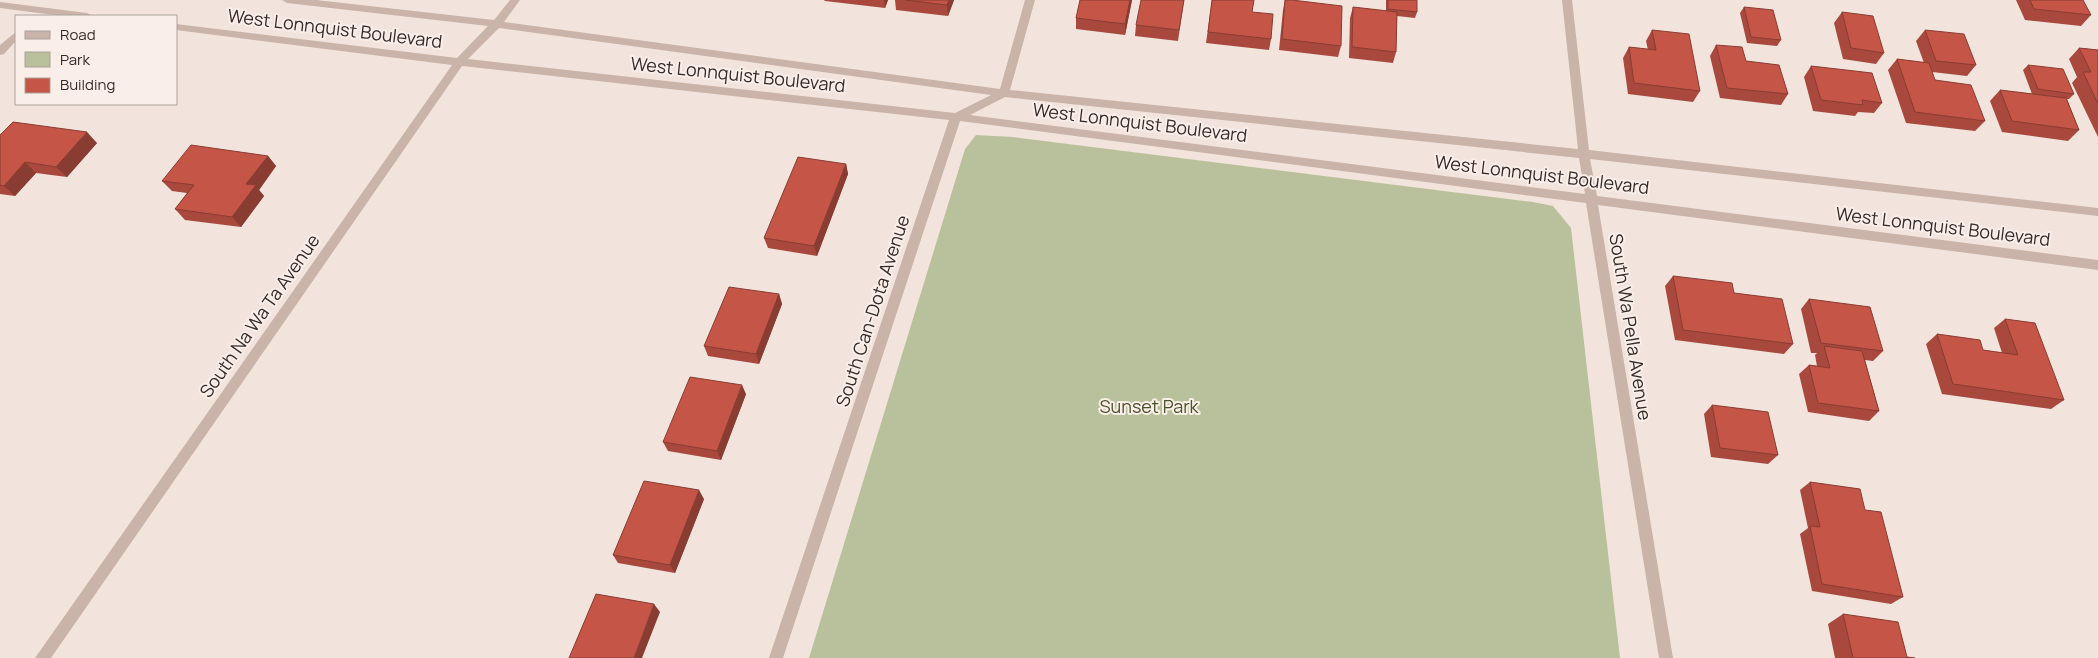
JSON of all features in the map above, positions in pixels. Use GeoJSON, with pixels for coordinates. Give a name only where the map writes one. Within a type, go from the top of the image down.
{"type":"FeatureCollection","features":[{"type":"Feature","properties":{"kind":"street"},"geometry":{"type":"LineString","coordinates":[[38,13],[47,0]]}},
{"type":"Feature","properties":{"kind":"street","name":"West Lonnquist Boulevard"},"geometry":{"type":"LineString","coordinates":[[287,0],[497,24],[1004,93],[1584,154],[2098,212]]}},
{"type":"Feature","properties":{"kind":"street","name":"South Na Wa Ta Avenue"},"geometry":{"type":"LineString","coordinates":[[42,658],[458,62],[497,24],[515,0]]}},
{"type":"Feature","properties":{"kind":"street"},"geometry":{"type":"LineString","coordinates":[[956,117],[1004,93],[1030,0]]}},
{"type":"Feature","properties":{"kind":"street","name":"South Wa Pella Avenue"},"geometry":{"type":"LineString","coordinates":[[1566,0],[1584,154],[1666,658]]}},
{"type":"Feature","properties":{"kind":"street"},"geometry":{"type":"LineString","coordinates":[[0,5],[38,13],[71,15]]}},
{"type":"Feature","properties":{"kind":"street","name":"West Lonnquist Boulevard"},"geometry":{"type":"LineString","coordinates":[[178,27],[458,62],[956,117],[2098,265]]}},
{"type":"Feature","properties":{"kind":"street"},"geometry":{"type":"LineString","coordinates":[[0,51],[15,36]]}},
{"type":"Feature","properties":{"kind":"street","name":"South Can-Dota Avenue"},"geometry":{"type":"LineString","coordinates":[[776,658],[956,117]]}},
{"type":"Feature","properties":{"kind":"green space","name":"Sunset Park"},"geometry":{"type":"Polygon","coordinates":[[[976,135],[1013,137],[1553,206],[1571,228],[1620,658],[809,658],[965,149],[976,135]]]}},
{"type":"Feature","properties":{"kind":"building"},"geometry":{"type":"Polygon","coordinates":[[[905,0],[949,0],[947,5],[905,0]]]}},
{"type":"Feature","properties":{"kind":"building"},"geometry":{"type":"Polygon","coordinates":[[[1080,0],[1130,0],[1125,24],[1076,18],[1080,0]]]}},
{"type":"Feature","properties":{"kind":"building"},"geometry":{"type":"Polygon","coordinates":[[[1141,0],[1184,0],[1179,30],[1136,25],[1141,0]]]}},
{"type":"Feature","properties":{"kind":"building"},"geometry":{"type":"Polygon","coordinates":[[[1212,0],[1254,0],[1252,12],[1273,14],[1271,39],[1208,32],[1212,0]]]}},
{"type":"Feature","properties":{"kind":"building"},"geometry":{"type":"Polygon","coordinates":[[[1285,0],[1342,6],[1341,46],[1282,39],[1285,0]]]}},
{"type":"Feature","properties":{"kind":"building"},"geometry":{"type":"Polygon","coordinates":[[[1388,0],[1417,0],[1417,12],[1388,9],[1388,0]]]}},
{"type":"Feature","properties":{"kind":"building"},"geometry":{"type":"Polygon","coordinates":[[[2030,0],[2083,0],[2091,15],[2034,9],[2030,0]]]}},
{"type":"Feature","properties":{"kind":"building"},"geometry":{"type":"Polygon","coordinates":[[[1353,7],[1397,12],[1396,52],[1352,47],[1353,7]]]}},
{"type":"Feature","properties":{"kind":"building"},"geometry":{"type":"Polygon","coordinates":[[[1744,7],[1773,10],[1781,40],[1751,37],[1744,7]]]}},
{"type":"Feature","properties":{"kind":"building"},"geometry":{"type":"Polygon","coordinates":[[[1842,12],[1873,16],[1884,53],[1851,48],[1842,12]]]}},
{"type":"Feature","properties":{"kind":"building"},"geometry":{"type":"Polygon","coordinates":[[[1652,30],[1689,34],[1700,91],[1634,83],[1629,47],[1656,50],[1652,30]]]}},
{"type":"Feature","properties":{"kind":"building"},"geometry":{"type":"Polygon","coordinates":[[[1925,30],[1964,34],[1976,65],[1936,61],[1925,30]]]}},
{"type":"Feature","properties":{"kind":"building"},"geometry":{"type":"Polygon","coordinates":[[[1716,45],[1742,47],[1746,61],[1779,65],[1788,94],[1727,88],[1716,45]]]}},
{"type":"Feature","properties":{"kind":"building"},"geometry":{"type":"Polygon","coordinates":[[[2079,48],[2098,50],[2098,104],[2083,72],[2091,72],[2079,48]]]}},
{"type":"Feature","properties":{"kind":"building"},"geometry":{"type":"Polygon","coordinates":[[[1897,59],[1929,63],[1935,80],[1971,85],[1985,121],[1915,112],[1897,59]]]}},
{"type":"Feature","properties":{"kind":"building"},"geometry":{"type":"Polygon","coordinates":[[[2028,65],[2063,69],[2074,94],[2038,89],[2028,65]]]}},
{"type":"Feature","properties":{"kind":"building"},"geometry":{"type":"Polygon","coordinates":[[[1811,66],[1872,73],[1882,103],[1862,100],[1863,105],[1821,100],[1811,66]]]}},
{"type":"Feature","properties":{"kind":"building"},"geometry":{"type":"Polygon","coordinates":[[[2000,90],[2066,98],[2079,130],[2012,121],[2000,90]]]}},
{"type":"Feature","properties":{"kind":"building"},"geometry":{"type":"Polygon","coordinates":[[[13,122],[87,132],[56,167],[25,162],[4,186],[0,185],[0,135],[13,122]]]}},
{"type":"Feature","properties":{"kind":"building"},"geometry":{"type":"Polygon","coordinates":[[[191,145],[268,156],[246,184],[256,185],[232,217],[175,209],[194,185],[162,181],[191,145]]]}},
{"type":"Feature","properties":{"kind":"building"},"geometry":{"type":"Polygon","coordinates":[[[798,157],[846,164],[814,246],[764,238],[798,157]]]}},
{"type":"Feature","properties":{"kind":"building"},"geometry":{"type":"Polygon","coordinates":[[[1673,276],[1732,283],[1734,293],[1782,299],[1793,344],[1683,330],[1673,276]]]}},
{"type":"Feature","properties":{"kind":"building"},"geometry":{"type":"Polygon","coordinates":[[[729,287],[779,294],[756,354],[704,346],[729,287]]]}},
{"type":"Feature","properties":{"kind":"building"},"geometry":{"type":"Polygon","coordinates":[[[1809,299],[1870,307],[1883,351],[1821,343],[1809,299]]]}},
{"type":"Feature","properties":{"kind":"building"},"geometry":{"type":"Polygon","coordinates":[[[2005,319],[2035,323],[2064,400],[1953,384],[1937,334],[1980,340],[1983,350],[2018,355],[2005,319]]]}},
{"type":"Feature","properties":{"kind":"building"},"geometry":{"type":"Polygon","coordinates":[[[1824,346],[1862,351],[1879,411],[1818,403],[1809,365],[1830,368],[1824,346]]]}},
{"type":"Feature","properties":{"kind":"building"},"geometry":{"type":"Polygon","coordinates":[[[690,377],[742,385],[717,451],[663,442],[690,377]]]}},
{"type":"Feature","properties":{"kind":"building"},"geometry":{"type":"Polygon","coordinates":[[[1712,405],[1768,412],[1778,455],[1720,448],[1712,405]]]}},
{"type":"Feature","properties":{"kind":"building"},"geometry":{"type":"Polygon","coordinates":[[[644,481],[699,490],[670,565],[613,555],[644,481]]]}},
{"type":"Feature","properties":{"kind":"building"},"geometry":{"type":"Polygon","coordinates":[[[1810,482],[1860,489],[1865,510],[1881,512],[1903,597],[1822,584],[1810,526],[1820,527],[1810,482]]]}},
{"type":"Feature","properties":{"kind":"building"},"geometry":{"type":"Polygon","coordinates":[[[596,594],[654,604],[634,658],[569,658],[596,594]]]}},
{"type":"Feature","properties":{"kind":"building"},"geometry":{"type":"Polygon","coordinates":[[[1843,614],[1898,622],[1907,657],[1915,658],[1853,658],[1843,614]]]}}]}
